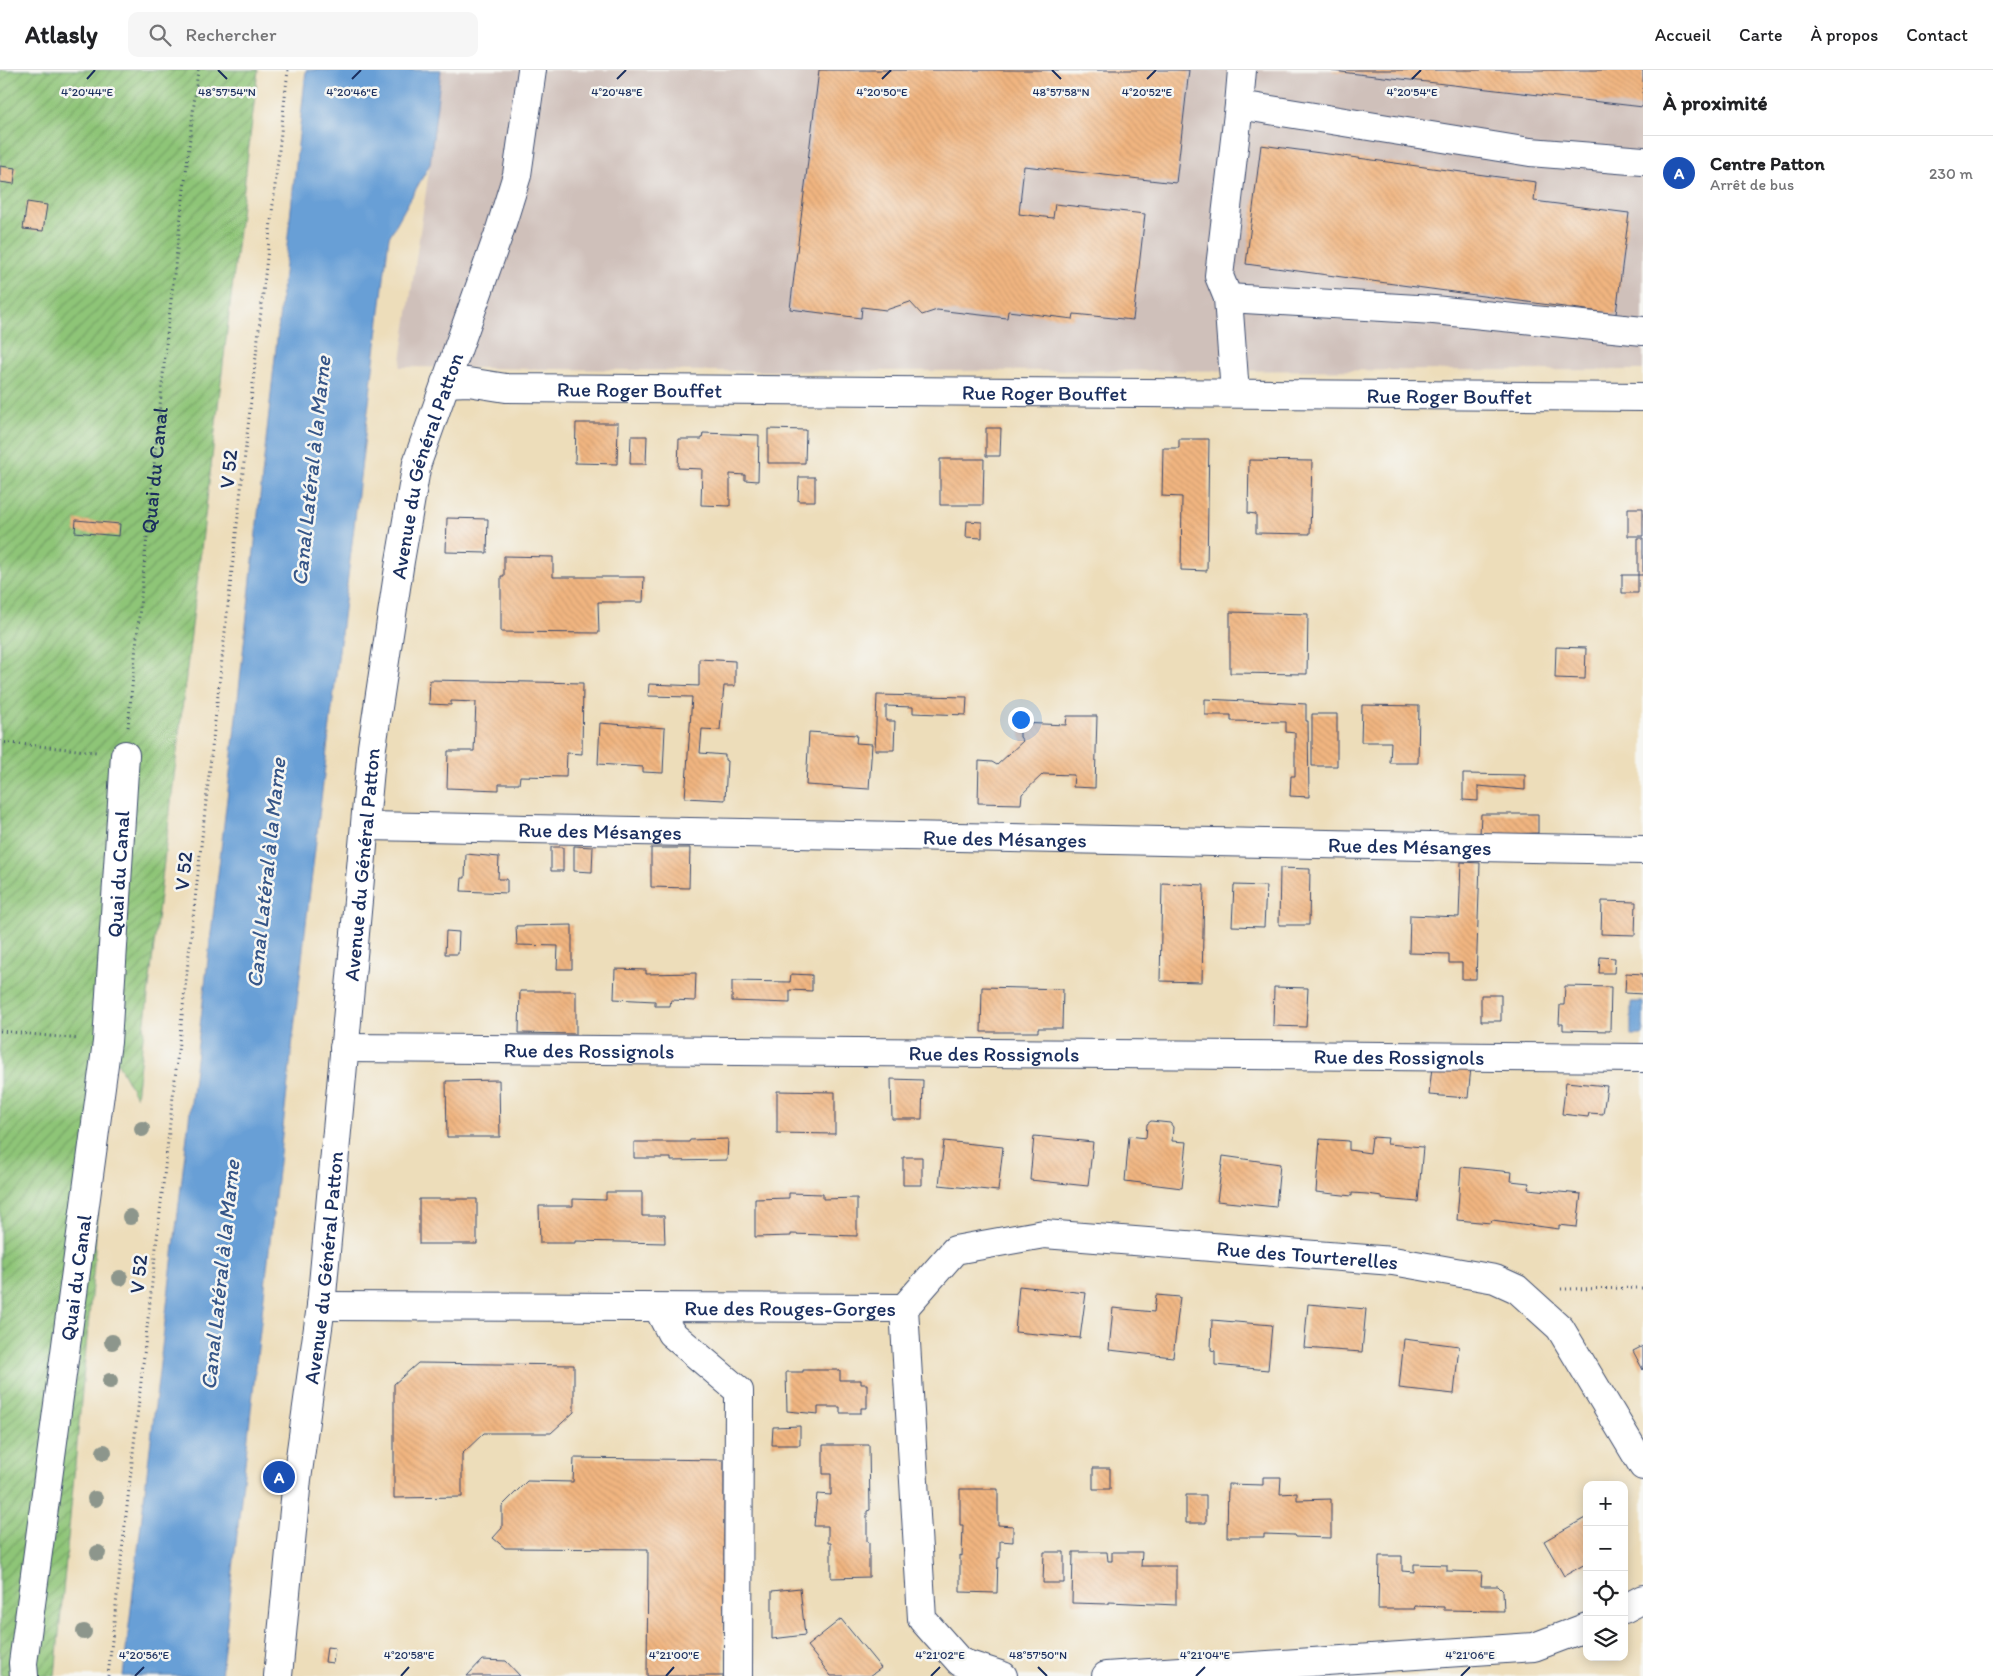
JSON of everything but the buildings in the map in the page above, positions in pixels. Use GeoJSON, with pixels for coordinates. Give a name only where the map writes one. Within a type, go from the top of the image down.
{"type":"FeatureCollection","features":[{"type":"Feature","properties":{"kind":"street","name":"Avenue du Général Patton"},"geometry":{"type":"LineString","coordinates":[[278,1676],[297,1479],[321,1306],[372,747],[403,541],[417,463],[498,236],[517,175],[532,70]]}},
{"type":"Feature","properties":{"kind":"street"},"geometry":{"type":"LineString","coordinates":[[1235,393],[1228,298],[1219,276],[1242,70]]}},
{"type":"Feature","properties":{"kind":"street"},"geometry":{"type":"LineString","coordinates":[[1238,105],[1530,152],[1643,161]]}},
{"type":"Feature","properties":{"kind":"street"},"geometry":{"type":"LineString","coordinates":[[1228,298],[1434,310],[1643,331]]}},
{"type":"Feature","properties":{"kind":"street","name":"Rue Roger Bouffet"},"geometry":{"type":"LineString","coordinates":[[446,383],[468,382],[506,388],[1643,397]]}},
{"type":"Feature","properties":{"kind":"street","name":"Quai du Canal"},"geometry":{"type":"LineString","coordinates":[[24,1676],[23,1663],[107,1042],[125,755]]}},
{"type":"Feature","properties":{"kind":"street","name":"Rue des Mésanges"},"geometry":{"type":"LineString","coordinates":[[366,826],[1643,850]]}},
{"type":"Feature","properties":{"kind":"street","name":"Rue des Rossignols"},"geometry":{"type":"LineString","coordinates":[[344,1048],[1643,1058]]}},
{"type":"Feature","properties":{"kind":"street","name":"Rue des Tourterelles"},"geometry":{"type":"LineString","coordinates":[[904,1308],[954,1250],[1044,1234],[1393,1261],[1495,1279],[1518,1289],[1560,1328],[1643,1466]]}},
{"type":"Feature","properties":{"kind":"street","name":"Rue des Rouges-Gorges"},"geometry":{"type":"LineString","coordinates":[[321,1306],[904,1308],[922,1619],[960,1662],[1003,1676]]}},
{"type":"Feature","properties":{"kind":"street"},"geometry":{"type":"LineString","coordinates":[[658,1308],[670,1334],[739,1391],[738,1676]]}},
{"type":"Feature","properties":{"kind":"street"},"geometry":{"type":"LineString","coordinates":[[1628,1607],[1643,1599]]}},
{"type":"Feature","properties":{"kind":"street"},"geometry":{"type":"LineString","coordinates":[[1106,1676],[1534,1647],[1583,1629]]}},
{"type":"Feature","properties":{"kind":"path","name":"Quai du Canal"},"geometry":{"type":"LineString","coordinates":[[125,755],[167,335],[198,70]]}},
{"type":"Feature","properties":{"kind":"path","name":"V 52"},"geometry":{"type":"LineString","coordinates":[[108,1676],[288,70]]}},
{"type":"Feature","properties":{"kind":"path"},"geometry":{"type":"LineString","coordinates":[[0,742],[125,755]]}},
{"type":"Feature","properties":{"kind":"path"},"geometry":{"type":"LineString","coordinates":[[0,1031],[107,1042]]}},
{"type":"Feature","properties":{"kind":"path"},"geometry":{"type":"LineString","coordinates":[[1518,1289],[1643,1288]]}},
{"type":"Feature","properties":{"kind":"shaded area"},"geometry":{"type":"Polygon","coordinates":[[[441,70],[1643,70],[1643,370],[709,371],[400,367],[430,164],[441,70]]]}},
{"type":"Feature","properties":{"kind":"green space"},"geometry":{"type":"Polygon","coordinates":[[[0,70],[258,70],[136,1097],[107,1043],[94,1264],[55,1676],[0,1676],[0,70]]]}},
{"type":"Feature","properties":{"kind":"water","name":"Canal Latéral à la Marne"},"geometry":{"type":"Polygon","coordinates":[[[306,70],[441,70],[430,164],[389,237],[305,932],[221,1676],[123,1676],[230,773],[306,70]]]}},
{"type":"Feature","properties":{"kind":"water"},"geometry":{"type":"Polygon","coordinates":[[[1631,1002],[1643,1002],[1643,1035],[1631,1035],[1631,1002]]]}},
{"type":"Feature","properties":{"kind":"place","name":"Centre Patton"},"geometry":{"type":"Point","coordinates":[279,1477]}}]}
